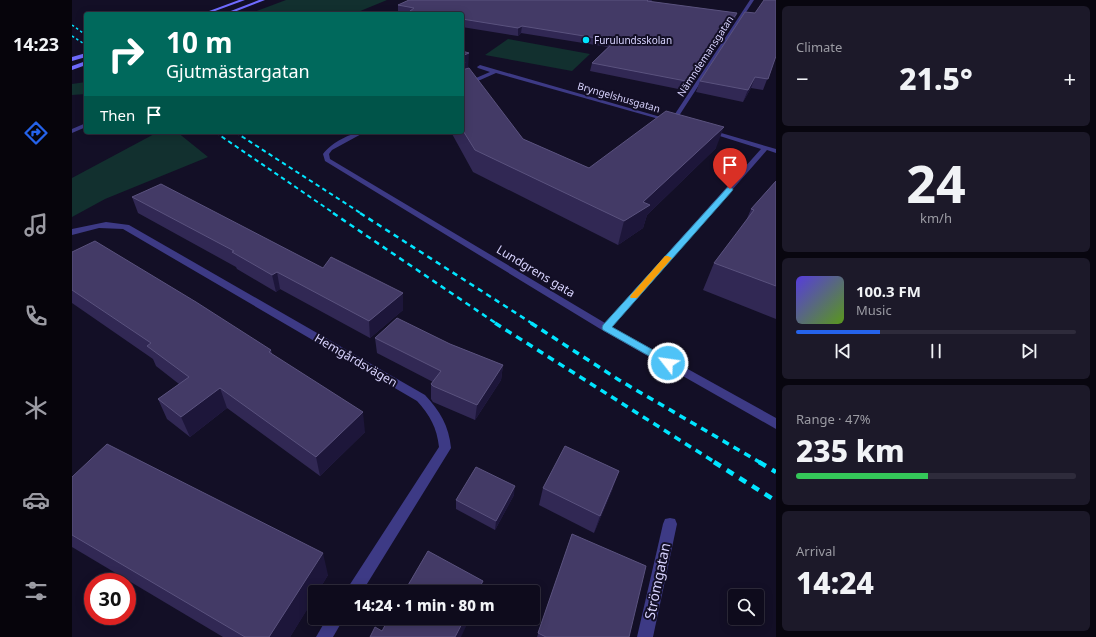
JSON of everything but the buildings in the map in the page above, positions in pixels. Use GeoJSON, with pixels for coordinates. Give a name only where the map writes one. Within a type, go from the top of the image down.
{"type":"FeatureCollection","features":[{"type":"Feature","properties":{"kind":"main road"},"geometry":{"type":"LineString","coordinates":[[209,12],[243,0]]}},
{"type":"Feature","properties":{"kind":"main road"},"geometry":{"type":"LineString","coordinates":[[230,12],[263,0]]}},
{"type":"Feature","properties":{"kind":"main road"},"geometry":{"type":"LineString","coordinates":[[72,59],[84,56]]}},
{"type":"Feature","properties":{"kind":"main road"},"geometry":{"type":"LineString","coordinates":[[72,68],[84,64]]}},
{"type":"Feature","properties":{"kind":"street","name":"Nämndemansgatan"},"geometry":{"type":"LineString","coordinates":[[673,121],[752,0]]}},
{"type":"Feature","properties":{"kind":"street","name":"Bryngelshusgatan"},"geometry":{"type":"LineString","coordinates":[[480,68],[680,123]]}},
{"type":"Feature","properties":{"kind":"street"},"geometry":{"type":"LineString","coordinates":[[464,85],[494,72]]}},
{"type":"Feature","properties":{"kind":"street"},"geometry":{"type":"LineString","coordinates":[[72,131],[84,126]]}},
{"type":"Feature","properties":{"kind":"street"},"geometry":{"type":"LineString","coordinates":[[701,129],[776,151]]}},
{"type":"Feature","properties":{"kind":"street","name":"Lundgrens gata"},"geometry":{"type":"LineString","coordinates":[[358,134],[330,149],[326,154],[327,160],[606,328],[776,424]]}},
{"type":"Feature","properties":{"kind":"street"},"geometry":{"type":"LineString","coordinates":[[606,328],[765,148]]}},
{"type":"Feature","properties":{"kind":"street","name":"Hemgårdsvägen"},"geometry":{"type":"LineString","coordinates":[[72,232],[88,227],[117,224],[126,227],[421,398],[434,411],[444,432],[445,448],[357,585]]}},
{"type":"Feature","properties":{"kind":"street","name":"Strömgatan"},"geometry":{"type":"LineString","coordinates":[[645,637],[670,524]]}},
{"type":"Feature","properties":{"kind":"street"},"geometry":{"type":"LineString","coordinates":[[324,637],[332,625]]}},
{"type":"Feature","properties":{"kind":"green space"},"geometry":{"type":"Polygon","coordinates":[[[286,0],[387,0],[358,12],[254,12],[286,0]]]}},
{"type":"Feature","properties":{"kind":"green space"},"geometry":{"type":"Polygon","coordinates":[[[508,39],[590,54],[572,71],[485,55],[508,39]]]}},
{"type":"Feature","properties":{"kind":"green space"},"geometry":{"type":"Polygon","coordinates":[[[84,82],[84,94],[72,95],[72,84],[84,82]]]}},
{"type":"Feature","properties":{"kind":"green space"},"geometry":{"type":"Polygon","coordinates":[[[154,134],[179,134],[208,157],[105,199],[72,217],[72,178],[154,134]]]}},
{"type":"Feature","properties":{"kind":"railway"},"geometry":{"type":"LineString","coordinates":[[72,25],[84,34]]}},
{"type":"Feature","properties":{"kind":"railway"},"geometry":{"type":"LineString","coordinates":[[72,36],[84,44]]}},
{"type":"Feature","properties":{"kind":"railway"},"geometry":{"type":"LineString","coordinates":[[218,134],[335,214]]}},
{"type":"Feature","properties":{"kind":"railway"},"geometry":{"type":"LineString","coordinates":[[238,134],[362,214]]}},
{"type":"Feature","properties":{"kind":"railway"},"geometry":{"type":"LineString","coordinates":[[333,213],[497,324]]}},
{"type":"Feature","properties":{"kind":"railway"},"geometry":{"type":"LineString","coordinates":[[360,213],[533,324]]}},
{"type":"Feature","properties":{"kind":"railway"},"geometry":{"type":"LineString","coordinates":[[495,323],[716,463]]}},
{"type":"Feature","properties":{"kind":"railway"},"geometry":{"type":"LineString","coordinates":[[531,323],[619,380],[761,463]]}},
{"type":"Feature","properties":{"kind":"railway"},"geometry":{"type":"LineString","coordinates":[[714,462],[776,501]]}},
{"type":"Feature","properties":{"kind":"railway"},"geometry":{"type":"LineString","coordinates":[[759,462],[776,472]]}},
{"type":"Feature","properties":{"kind":"slow traffic"},"geometry":{"type":"LineString","coordinates":[[634,297],[668,258]]}},
{"type":"Feature","properties":{"kind":"place","name":"Furulundsskolan"},"geometry":{"type":"Point","coordinates":[586,40]}},
{"type":"Feature","properties":{"kind":"route"},"geometry":{"type":"LineString","coordinates":[[668,363],[606,328],[730,189]]}}]}
